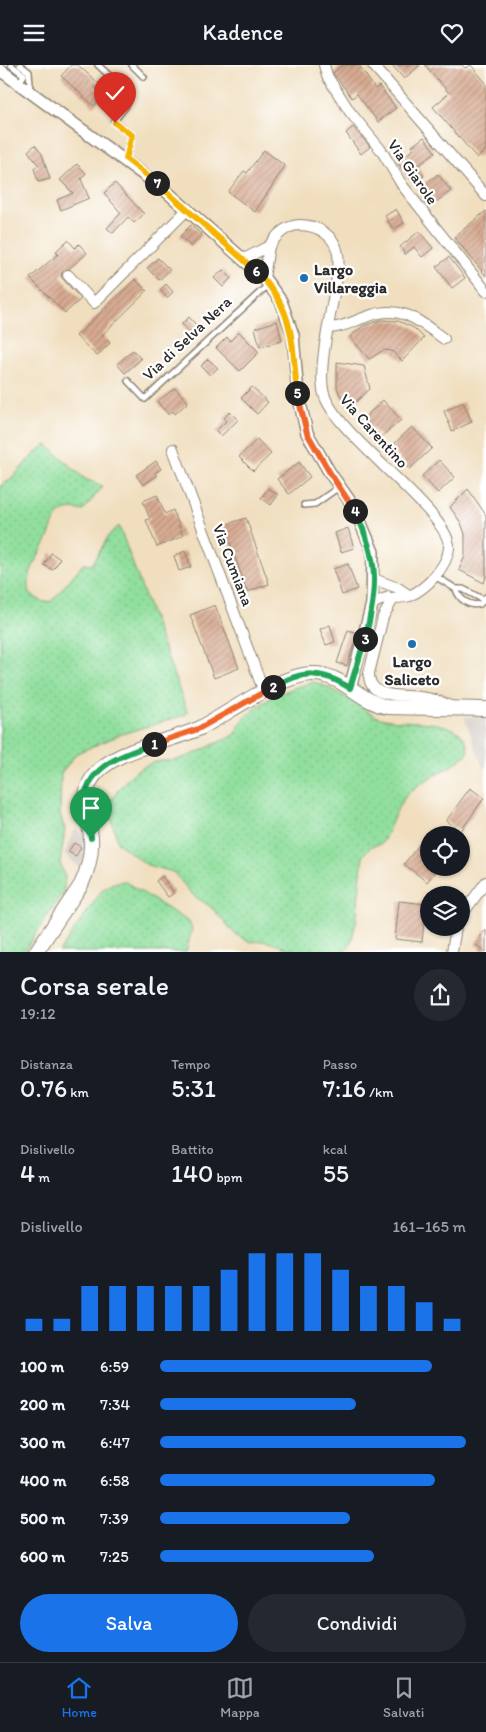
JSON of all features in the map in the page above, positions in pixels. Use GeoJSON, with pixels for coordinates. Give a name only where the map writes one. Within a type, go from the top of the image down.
{"type":"FeatureCollection","features":[{"type":"Feature","properties":{"kind":"main road"},"geometry":{"type":"LineString","coordinates":[[36,952],[81,885],[86,874],[91,845],[85,799],[88,787],[96,773],[108,763],[198,729],[289,679],[309,674],[327,675],[376,703],[387,707],[486,709]]}},
{"type":"Feature","properties":{"kind":"street","name":"Via Giarole"},"geometry":{"type":"LineString","coordinates":[[324,65],[326,76],[381,150],[402,185],[486,291]]}},
{"type":"Feature","properties":{"kind":"street"},"geometry":{"type":"LineString","coordinates":[[378,67],[486,196]]}},
{"type":"Feature","properties":{"kind":"street"},"geometry":{"type":"LineString","coordinates":[[0,70],[126,159],[188,209],[244,259],[266,281],[280,301],[293,335],[298,395],[307,433],[339,487],[354,507],[373,552],[374,579],[372,603],[350,688]]}},
{"type":"Feature","properties":{"kind":"street"},"geometry":{"type":"LineString","coordinates":[[68,275],[94,303],[188,209]]}},
{"type":"Feature","properties":{"kind":"street","name":"Via Carentino"},"geometry":{"type":"LineString","coordinates":[[244,259],[269,246],[281,232],[296,225],[318,228],[333,242],[339,261],[322,374],[324,395],[339,419],[446,533],[449,539],[448,554],[434,576],[410,596],[393,599],[387,598],[372,603]]}},
{"type":"Feature","properties":{"kind":"street"},"geometry":{"type":"LineString","coordinates":[[266,281],[269,246]]}},
{"type":"Feature","properties":{"kind":"street"},"geometry":{"type":"LineString","coordinates":[[329,328],[346,327],[368,316],[393,311],[416,319],[444,339]]}},
{"type":"Feature","properties":{"kind":"street","name":"Via Cumiana"},"geometry":{"type":"LineString","coordinates":[[173,449],[264,692]]}},
{"type":"Feature","properties":{"kind":"street"},"geometry":{"type":"LineString","coordinates":[[374,579],[398,588],[410,596]]}},
{"type":"Feature","properties":{"kind":"street"},"geometry":{"type":"LineString","coordinates":[[393,599],[383,617],[369,673],[370,683],[378,691],[387,695],[422,697],[452,707]]}},
{"type":"Feature","properties":{"kind":"street"},"geometry":{"type":"LineString","coordinates":[[470,904],[486,882]]}},
{"type":"Feature","properties":{"kind":"street"},"geometry":{"type":"LineString","coordinates":[[452,952],[455,936]]}},
{"type":"Feature","properties":{"kind":"lane"},"geometry":{"type":"LineString","coordinates":[[11,65],[24,75],[23,86],[30,84],[30,71],[20,65]]}},
{"type":"Feature","properties":{"kind":"lane"},"geometry":{"type":"LineString","coordinates":[[98,65],[127,92],[126,105],[114,121],[132,135],[126,159]]}},
{"type":"Feature","properties":{"kind":"lane"},"geometry":{"type":"LineString","coordinates":[[132,65],[144,77]]}},
{"type":"Feature","properties":{"kind":"lane","name":"Via di Selva Nera"},"geometry":{"type":"LineString","coordinates":[[128,381],[145,399],[266,281]]}},
{"type":"Feature","properties":{"kind":"lane"},"geometry":{"type":"LineString","coordinates":[[304,505],[315,504],[339,487]]}},
{"type":"Feature","properties":{"kind":"lane"},"geometry":{"type":"LineString","coordinates":[[434,576],[456,589],[463,589],[485,599],[480,605],[470,604],[458,597],[456,589]]}},
{"type":"Feature","properties":{"kind":"shaded area"},"geometry":{"type":"Polygon","coordinates":[[[486,715],[486,767],[483,768],[464,717],[486,715]]]}},
{"type":"Feature","properties":{"kind":"shaded area"},"geometry":{"type":"Polygon","coordinates":[[[75,829],[87,836],[82,869],[64,854],[75,829]]]}},
{"type":"Feature","properties":{"kind":"green space"},"geometry":{"type":"Polygon","coordinates":[[[47,445],[85,479],[103,486],[83,511],[75,509],[66,510],[56,519],[31,572],[29,579],[30,594],[43,602],[52,601],[83,564],[92,565],[109,535],[119,526],[187,711],[185,715],[122,734],[77,753],[61,773],[60,815],[65,829],[60,863],[65,877],[64,891],[24,952],[0,952],[0,486],[13,477],[34,454],[47,445]]]}},
{"type":"Feature","properties":{"kind":"green space"},"geometry":{"type":"Polygon","coordinates":[[[313,682],[333,690],[379,717],[447,726],[458,732],[466,740],[468,753],[408,794],[399,805],[381,844],[372,846],[363,855],[356,922],[351,943],[344,952],[298,952],[265,941],[251,942],[235,934],[211,907],[194,896],[173,872],[147,865],[118,843],[108,808],[122,785],[143,767],[152,763],[174,760],[197,753],[233,736],[251,712],[267,700],[313,682]]]}},
{"type":"Feature","properties":{"kind":"green space"},"geometry":{"type":"Polygon","coordinates":[[[124,881],[189,922],[192,929],[186,952],[59,952],[103,889],[113,883],[124,881]]]}},
{"type":"Feature","properties":{"kind":"building"},"geometry":{"type":"Polygon","coordinates":[[[71,65],[78,65],[99,84],[95,88],[103,96],[94,106],[61,76],[71,65]]]}},
{"type":"Feature","properties":{"kind":"building"},"geometry":{"type":"Polygon","coordinates":[[[343,65],[359,65],[375,89],[379,86],[396,108],[378,122],[357,94],[352,98],[333,73],[343,65]]]}},
{"type":"Feature","properties":{"kind":"building"},"geometry":{"type":"Polygon","coordinates":[[[392,65],[420,65],[404,79],[392,65]]]}},
{"type":"Feature","properties":{"kind":"building"},"geometry":{"type":"Polygon","coordinates":[[[425,65],[462,65],[465,68],[471,65],[486,83],[486,150],[477,158],[433,107],[449,93],[425,65]]]}},
{"type":"Feature","properties":{"kind":"building"},"geometry":{"type":"Polygon","coordinates":[[[353,127],[370,147],[361,154],[346,133],[353,127]]]}},
{"type":"Feature","properties":{"kind":"building"},"geometry":{"type":"Polygon","coordinates":[[[424,137],[435,152],[417,167],[424,176],[414,184],[397,162],[414,149],[412,146],[424,137]]]}},
{"type":"Feature","properties":{"kind":"building"},"geometry":{"type":"Polygon","coordinates":[[[35,145],[42,154],[50,179],[38,182],[34,168],[39,166],[28,151],[35,145]]]}},
{"type":"Feature","properties":{"kind":"building"},"geometry":{"type":"Polygon","coordinates":[[[264,150],[285,166],[255,212],[228,192],[244,171],[247,173],[264,150]]]}},
{"type":"Feature","properties":{"kind":"building"},"geometry":{"type":"Polygon","coordinates":[[[77,164],[86,173],[81,179],[89,198],[61,210],[57,200],[73,193],[60,180],[77,164]]]}},
{"type":"Feature","properties":{"kind":"building"},"geometry":{"type":"Polygon","coordinates":[[[438,174],[451,191],[436,202],[423,185],[438,174]]]}},
{"type":"Feature","properties":{"kind":"building"},"geometry":{"type":"Polygon","coordinates":[[[115,183],[144,214],[134,223],[128,217],[113,233],[107,228],[121,213],[104,193],[115,183]]]}},
{"type":"Feature","properties":{"kind":"building"},"geometry":{"type":"Polygon","coordinates":[[[396,209],[404,223],[393,229],[385,216],[396,209]]]}},
{"type":"Feature","properties":{"kind":"building"},"geometry":{"type":"Polygon","coordinates":[[[486,211],[486,276],[454,237],[486,211]]]}},
{"type":"Feature","properties":{"kind":"building"},"geometry":{"type":"Polygon","coordinates":[[[191,225],[202,235],[191,247],[180,236],[191,225]]]}},
{"type":"Feature","properties":{"kind":"building"},"geometry":{"type":"Polygon","coordinates":[[[419,231],[433,248],[422,257],[414,247],[405,254],[400,247],[419,231]]]}},
{"type":"Feature","properties":{"kind":"building"},"geometry":{"type":"Polygon","coordinates":[[[68,240],[75,248],[79,244],[87,253],[62,273],[61,277],[81,299],[65,313],[30,278],[58,254],[56,251],[68,240]]]}},
{"type":"Feature","properties":{"kind":"building"},"geometry":{"type":"Polygon","coordinates":[[[449,257],[465,278],[452,288],[436,267],[449,257]]]}},
{"type":"Feature","properties":{"kind":"building"},"geometry":{"type":"Polygon","coordinates":[[[158,258],[170,270],[159,280],[147,268],[158,258]]]}},
{"type":"Feature","properties":{"kind":"building"},"geometry":{"type":"Polygon","coordinates":[[[223,270],[231,278],[223,287],[214,278],[223,270]]]}},
{"type":"Feature","properties":{"kind":"building"},"geometry":{"type":"Polygon","coordinates":[[[135,279],[147,291],[102,335],[110,343],[97,356],[76,336],[135,279]]]}},
{"type":"Feature","properties":{"kind":"building"},"geometry":{"type":"Polygon","coordinates":[[[166,284],[173,292],[167,298],[160,290],[166,284]]]}},
{"type":"Feature","properties":{"kind":"building"},"geometry":{"type":"Polygon","coordinates":[[[189,317],[197,326],[190,333],[182,324],[189,317]]]}},
{"type":"Feature","properties":{"kind":"building"},"geometry":{"type":"Polygon","coordinates":[[[381,320],[398,321],[414,328],[424,338],[402,361],[392,351],[384,350],[369,359],[350,337],[363,326],[381,320]]]}},
{"type":"Feature","properties":{"kind":"building"},"geometry":{"type":"Polygon","coordinates":[[[277,321],[282,341],[260,347],[255,328],[277,321]]]}},
{"type":"Feature","properties":{"kind":"building"},"geometry":{"type":"Polygon","coordinates":[[[239,332],[259,352],[240,371],[216,348],[227,337],[230,341],[239,332]]]}},
{"type":"Feature","properties":{"kind":"building"},"geometry":{"type":"Polygon","coordinates":[[[133,350],[141,359],[125,373],[117,364],[133,350]]]}},
{"type":"Feature","properties":{"kind":"building"},"geometry":{"type":"Polygon","coordinates":[[[208,359],[218,368],[210,375],[201,366],[208,359]]]}},
{"type":"Feature","properties":{"kind":"building"},"geometry":{"type":"Polygon","coordinates":[[[337,362],[364,366],[370,389],[350,407],[340,395],[337,387],[337,362]]]}},
{"type":"Feature","properties":{"kind":"building"},"geometry":{"type":"Polygon","coordinates":[[[252,387],[268,402],[257,414],[241,398],[252,387]]]}},
{"type":"Feature","properties":{"kind":"building"},"geometry":{"type":"Polygon","coordinates":[[[175,388],[188,402],[175,414],[173,411],[169,415],[157,402],[175,388]]]}},
{"type":"Feature","properties":{"kind":"building"},"geometry":{"type":"Polygon","coordinates":[[[383,400],[401,420],[381,437],[364,418],[383,400]]]}},
{"type":"Feature","properties":{"kind":"building"},"geometry":{"type":"Polygon","coordinates":[[[463,402],[472,422],[452,431],[444,411],[463,402]]]}},
{"type":"Feature","properties":{"kind":"building"},"geometry":{"type":"Polygon","coordinates":[[[230,412],[238,420],[221,436],[216,431],[226,421],[224,418],[230,412]]]}},
{"type":"Feature","properties":{"kind":"building"},"geometry":{"type":"Polygon","coordinates":[[[412,427],[432,448],[410,469],[390,448],[412,427]]]}},
{"type":"Feature","properties":{"kind":"building"},"geometry":{"type":"Polygon","coordinates":[[[257,439],[271,454],[253,471],[239,457],[257,439]]]}},
{"type":"Feature","properties":{"kind":"building"},"geometry":{"type":"Polygon","coordinates":[[[439,460],[455,477],[438,493],[422,476],[439,460]]]}},
{"type":"Feature","properties":{"kind":"building"},"geometry":{"type":"Polygon","coordinates":[[[156,461],[161,469],[155,473],[157,476],[143,485],[136,475],[156,461]]]}},
{"type":"Feature","properties":{"kind":"building"},"geometry":{"type":"Polygon","coordinates":[[[299,462],[310,477],[289,494],[277,479],[299,462]]]}},
{"type":"Feature","properties":{"kind":"building"},"geometry":{"type":"Polygon","coordinates":[[[268,488],[278,495],[271,505],[261,498],[268,488]]]}},
{"type":"Feature","properties":{"kind":"building"},"geometry":{"type":"Polygon","coordinates":[[[468,489],[486,515],[486,577],[484,583],[459,570],[465,556],[465,534],[461,523],[450,507],[468,489]]]}},
{"type":"Feature","properties":{"kind":"building"},"geometry":{"type":"Polygon","coordinates":[[[157,495],[165,514],[173,510],[183,536],[157,547],[146,520],[150,519],[143,501],[157,495]]]}},
{"type":"Feature","properties":{"kind":"building"},"geometry":{"type":"Polygon","coordinates":[[[246,518],[269,584],[247,592],[224,525],[246,518]]]}},
{"type":"Feature","properties":{"kind":"building"},"geometry":{"type":"Polygon","coordinates":[[[348,528],[354,548],[341,552],[335,533],[348,528]]]}},
{"type":"Feature","properties":{"kind":"building"},"geometry":{"type":"Polygon","coordinates":[[[185,551],[191,567],[179,571],[174,556],[185,551]]]}},
{"type":"Feature","properties":{"kind":"building"},"geometry":{"type":"Polygon","coordinates":[[[51,553],[60,559],[53,570],[44,565],[51,553]]]}},
{"type":"Feature","properties":{"kind":"building"},"geometry":{"type":"Polygon","coordinates":[[[348,564],[357,589],[342,595],[333,569],[348,564]]]}},
{"type":"Feature","properties":{"kind":"building"},"geometry":{"type":"Polygon","coordinates":[[[215,605],[239,668],[214,678],[190,615],[215,605]]]}},
{"type":"Feature","properties":{"kind":"building"},"geometry":{"type":"Polygon","coordinates":[[[330,625],[335,642],[326,645],[320,629],[330,625]]]}},
{"type":"Feature","properties":{"kind":"building"},"geometry":{"type":"Polygon","coordinates":[[[348,630],[357,633],[347,666],[337,663],[348,630]]]}},
{"type":"Feature","properties":{"kind":"building"},"geometry":{"type":"Polygon","coordinates":[[[470,788],[484,798],[464,826],[454,826],[446,821],[470,788]]]}},
{"type":"Feature","properties":{"kind":"building"},"geometry":{"type":"Polygon","coordinates":[[[74,843],[81,847],[76,856],[68,852],[74,843]]]}},
{"type":"Feature","properties":{"kind":"building"},"geometry":{"type":"Polygon","coordinates":[[[420,844],[420,876],[431,876],[427,882],[404,864],[420,844]]]}},
{"type":"Feature","properties":{"kind":"building"},"geometry":{"type":"Polygon","coordinates":[[[162,876],[174,893],[168,897],[156,881],[162,876]]]}},
{"type":"Feature","properties":{"kind":"building"},"geometry":{"type":"Polygon","coordinates":[[[399,901],[420,903],[420,936],[423,936],[422,942],[395,939],[399,901]]]}},
{"type":"Feature","properties":{"kind":"building"},"geometry":{"type":"Polygon","coordinates":[[[486,929],[486,952],[475,944],[486,929]]]}},
{"type":"Feature","properties":{"kind":"place","name":"Largo Villareggia"},"geometry":{"type":"Point","coordinates":[304,278]}},
{"type":"Feature","properties":{"kind":"place","name":"Largo Saliceto"},"geometry":{"type":"Point","coordinates":[412,644]}},
{"type":"Feature","properties":{"kind":"route"},"geometry":{"type":"LineString","coordinates":[[91,838],[85,799],[96,773],[108,763],[145,747],[198,729],[295,676],[314,673],[322,674],[350,688],[367,630],[374,579],[373,552],[363,526],[354,507],[330,473],[307,433],[302,418],[295,375],[293,335],[280,301],[269,284],[244,259],[184,205],[126,159],[132,135],[115,123]]}}]}
